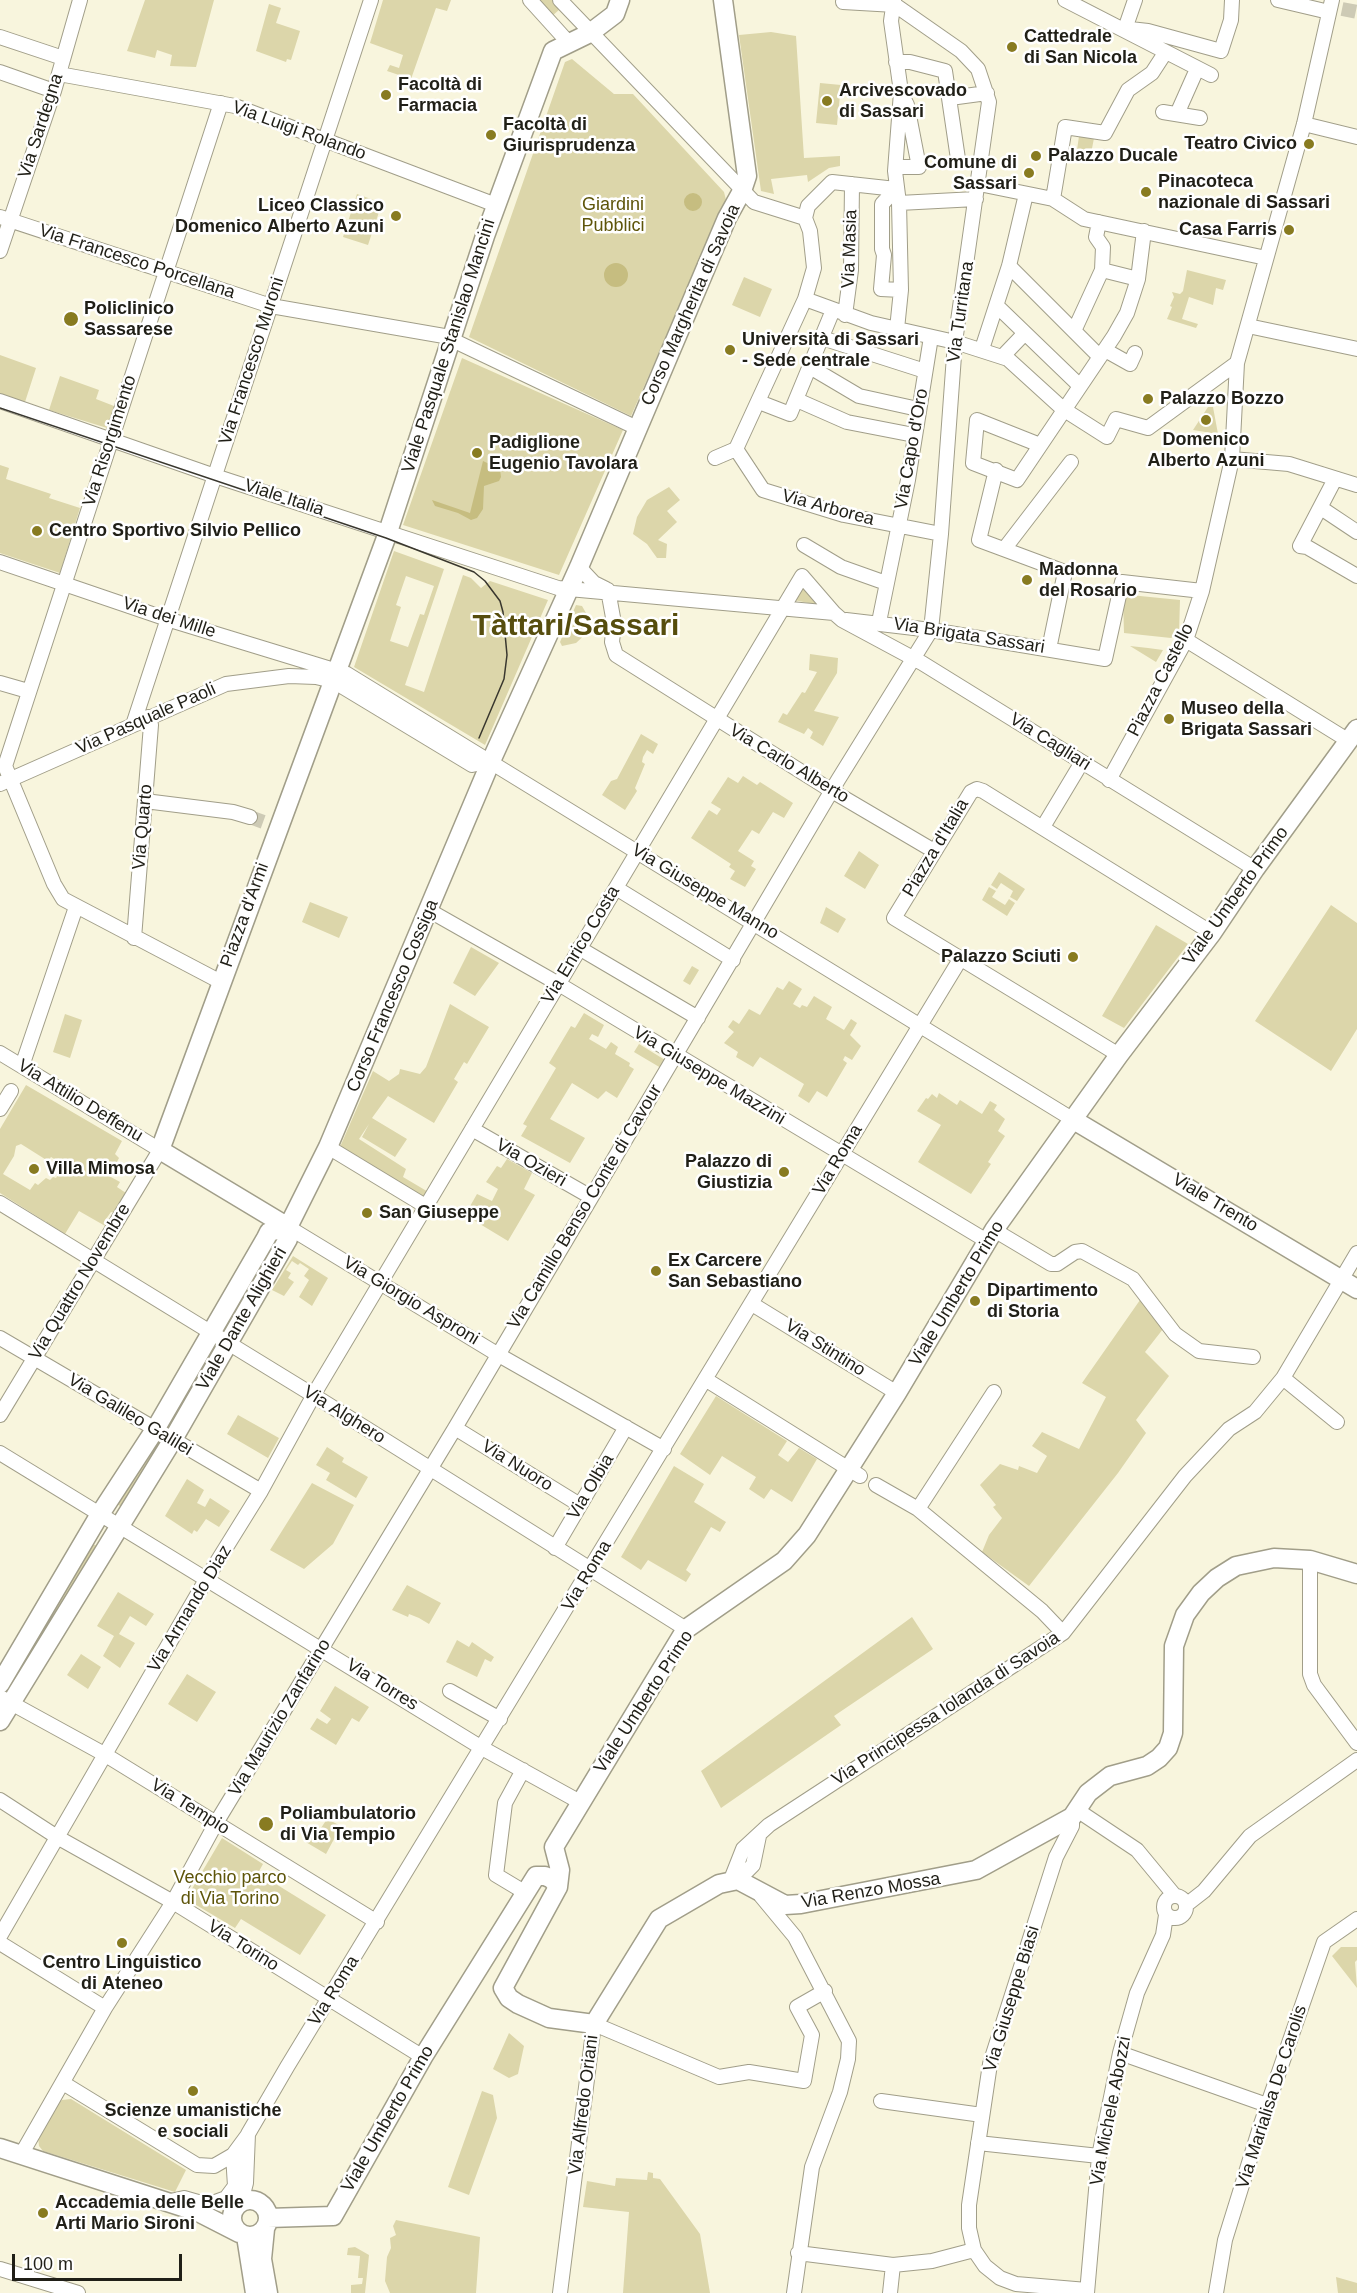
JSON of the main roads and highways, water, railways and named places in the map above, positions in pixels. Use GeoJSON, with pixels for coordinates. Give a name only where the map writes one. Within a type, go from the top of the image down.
{"type":"FeatureCollection","features":[{"type":"Feature","properties":{"kind":"main road","name":"Viale Pasquale Stanislao Mancini"},"geometry":{"type":"LineString","coordinates":[[336,676],[388,532],[496,205],[553,51],[590,33],[615,14],[620,0]]}},
{"type":"Feature","properties":{"kind":"main road","name":"Corso Margherita di Savoia"},"geometry":{"type":"LineString","coordinates":[[491,761],[579,567],[747,176],[723,0]]}},
{"type":"Feature","properties":{"kind":"main road","name":"Piazza d'Armi"},"geometry":{"type":"LineString","coordinates":[[160,1150],[274,826],[336,676]]}},
{"type":"Feature","properties":{"kind":"main road","name":"Viale Umberto Primo"},"geometry":{"type":"LineString","coordinates":[[558,1887],[560,1870],[554,1847],[686,1629],[784,1561],[807,1535],[854,1473],[897,1393],[990,1235],[1119,1055],[1212,933],[1255,869],[1353,735]]}},
{"type":"Feature","properties":{"kind":"main road","name":"Corso Francesco Cossiga"},"geometry":{"type":"LineString","coordinates":[[288,1227],[328,1147],[430,911],[491,761]]}},
{"type":"Feature","properties":{"kind":"main road","name":"Viale Trento"},"geometry":{"type":"LineString","coordinates":[[1072,1119],[1350,1285]]}},
{"type":"Feature","properties":{"kind":"main road","name":"Via Giorgio Asproni"},"geometry":{"type":"LineString","coordinates":[[160,1150],[288,1227]]}},
{"type":"Feature","properties":{"kind":"main road","name":"Viale Dante Alighieri"},"geometry":{"type":"LineString","coordinates":[[0,1684],[270,1232],[288,1227],[288,1239],[172,1441],[5,1700],[0,1721]]}},
{"type":"Feature","properties":{"kind":"main road","name":"Via Renzo Mossa"},"geometry":{"type":"LineString","coordinates":[[594,2024],[658,1919],[719,1884],[734,1881],[785,1905],[927,1882],[976,1870],[1075,1813],[1088,1793],[1110,1776],[1147,1766],[1159,1758],[1168,1748],[1173,1733],[1174,1646],[1185,1615],[1201,1593],[1217,1578],[1236,1566],[1274,1558],[1310,1560],[1357,1574]]}},
{"type":"Feature","properties":{"kind":"main road","name":"Viale Umberto Primo"},"geometry":{"type":"LineString","coordinates":[[267,2223],[333,2216],[423,2057],[536,1876],[552,1879],[558,1887]]}},
{"type":"Feature","properties":{"kind":"main road","name":"Via Alfredo Oriani"},"geometry":{"type":"LineString","coordinates":[[558,1887],[503,1988],[508,1998],[549,2018],[594,2024]]}},
{"type":"Feature","properties":{"kind":"main road"},"geometry":{"type":"LineString","coordinates":[[0,2148],[198,2212],[242,2235],[256,2236],[267,2223]]}},
{"type":"Feature","properties":{"kind":"main road"},"geometry":{"type":"LineString","coordinates":[[166,2202],[213,2209],[250,2200],[260,2203],[267,2223],[262,2259],[268,2293]]}},
{"type":"Feature","properties":{"kind":"main road"},"geometry":{"type":"LineString","coordinates":[[240,2203],[232,2218],[242,2235],[255,2293]]}},
{"type":"Feature","properties":{"kind":"tunnel"},"geometry":{"type":"LineString","coordinates":[[1342,9],[1357,12]]}},
{"type":"Feature","properties":{"kind":"tunnel"},"geometry":{"type":"LineString","coordinates":[[250,817],[269,824]]}},
{"type":"Feature","properties":{"kind":"tram line"},"geometry":{"type":"LineString","coordinates":[[0,408],[386,538],[474,572],[485,581],[500,601],[507,655],[504,679],[479,738]]}},
{"type":"Feature","properties":{"kind":"place","name":"Cattedrale di San Nicola"},"geometry":{"type":"Point","coordinates":[1012,47]}},
{"type":"Feature","properties":{"kind":"place","name":"Facoltà di Farmacia"},"geometry":{"type":"Point","coordinates":[386,95]}},
{"type":"Feature","properties":{"kind":"place","name":"Arcivescovado di Sassari"},"geometry":{"type":"Point","coordinates":[827,101]}},
{"type":"Feature","properties":{"kind":"place","name":"Facoltà di Giurisprudenza"},"geometry":{"type":"Point","coordinates":[491,135]}},
{"type":"Feature","properties":{"kind":"place","name":"Teatro Civico"},"geometry":{"type":"Point","coordinates":[1309,144]}},
{"type":"Feature","properties":{"kind":"place","name":"Palazzo Ducale"},"geometry":{"type":"Point","coordinates":[1036,156]}},
{"type":"Feature","properties":{"kind":"place","name":"Comune di Sassari"},"geometry":{"type":"Point","coordinates":[1029,173]}},
{"type":"Feature","properties":{"kind":"place","name":"Pinacoteca nazionale di Sassari"},"geometry":{"type":"Point","coordinates":[1146,192]}},
{"type":"Feature","properties":{"kind":"place","name":"Liceo Classico Domenico Alberto Azuni"},"geometry":{"type":"Point","coordinates":[396,216]}},
{"type":"Feature","properties":{"kind":"place","name":"Casa Farris"},"geometry":{"type":"Point","coordinates":[1289,230]}},
{"type":"Feature","properties":{"kind":"place","name":"Policlinico Sassarese"},"geometry":{"type":"Point","coordinates":[71,319]}},
{"type":"Feature","properties":{"kind":"place","name":"Università di Sassari - Sede centrale"},"geometry":{"type":"Point","coordinates":[730,350]}},
{"type":"Feature","properties":{"kind":"place","name":"Palazzo Bozzo"},"geometry":{"type":"Point","coordinates":[1148,399]}},
{"type":"Feature","properties":{"kind":"place","name":"Domenico Alberto Azuni"},"geometry":{"type":"Point","coordinates":[1206,420]}},
{"type":"Feature","properties":{"kind":"place","name":"Padiglione Eugenio Tavolara"},"geometry":{"type":"Point","coordinates":[477,453]}},
{"type":"Feature","properties":{"kind":"place","name":"Centro Sportivo Silvio Pellico"},"geometry":{"type":"Point","coordinates":[37,531]}},
{"type":"Feature","properties":{"kind":"place","name":"Madonna del Rosario"},"geometry":{"type":"Point","coordinates":[1027,580]}},
{"type":"Feature","properties":{"kind":"place","name":"Museo della Brigata Sassari"},"geometry":{"type":"Point","coordinates":[1169,719]}},
{"type":"Feature","properties":{"kind":"place","name":"Palazzo Sciuti"},"geometry":{"type":"Point","coordinates":[1073,957]}},
{"type":"Feature","properties":{"kind":"place","name":"Villa Mimosa"},"geometry":{"type":"Point","coordinates":[34,1169]}},
{"type":"Feature","properties":{"kind":"place","name":"Palazzo di Giustizia"},"geometry":{"type":"Point","coordinates":[784,1172]}},
{"type":"Feature","properties":{"kind":"place","name":"San Giuseppe"},"geometry":{"type":"Point","coordinates":[367,1213]}},
{"type":"Feature","properties":{"kind":"place","name":"Ex Carcere San Sebastiano"},"geometry":{"type":"Point","coordinates":[656,1271]}},
{"type":"Feature","properties":{"kind":"place","name":"Dipartimento di Storia"},"geometry":{"type":"Point","coordinates":[975,1301]}},
{"type":"Feature","properties":{"kind":"place","name":"Poliambulatorio di Via Tempio"},"geometry":{"type":"Point","coordinates":[266,1824]}},
{"type":"Feature","properties":{"kind":"place","name":"Centro Linguistico di Ateneo"},"geometry":{"type":"Point","coordinates":[122,1943]}},
{"type":"Feature","properties":{"kind":"place","name":"Scienze umanistiche e sociali"},"geometry":{"type":"Point","coordinates":[193,2091]}},
{"type":"Feature","properties":{"kind":"place","name":"Accademia delle Belle Arti Mario Sironi"},"geometry":{"type":"Point","coordinates":[43,2213]}},
{"type":"Feature","properties":{"kind":"district","name":"Tàttari/Sassari"},"geometry":{"type":"Point","coordinates":[576,627]}},
{"type":"Feature","properties":{"kind":"park label","name":"Giardini Pubblici"},"geometry":{"type":"Point","coordinates":[613,215]}},
{"type":"Feature","properties":{"kind":"park label","name":"Vecchio parco di Via Torino"},"geometry":{"type":"Point","coordinates":[230,1888]}}]}
